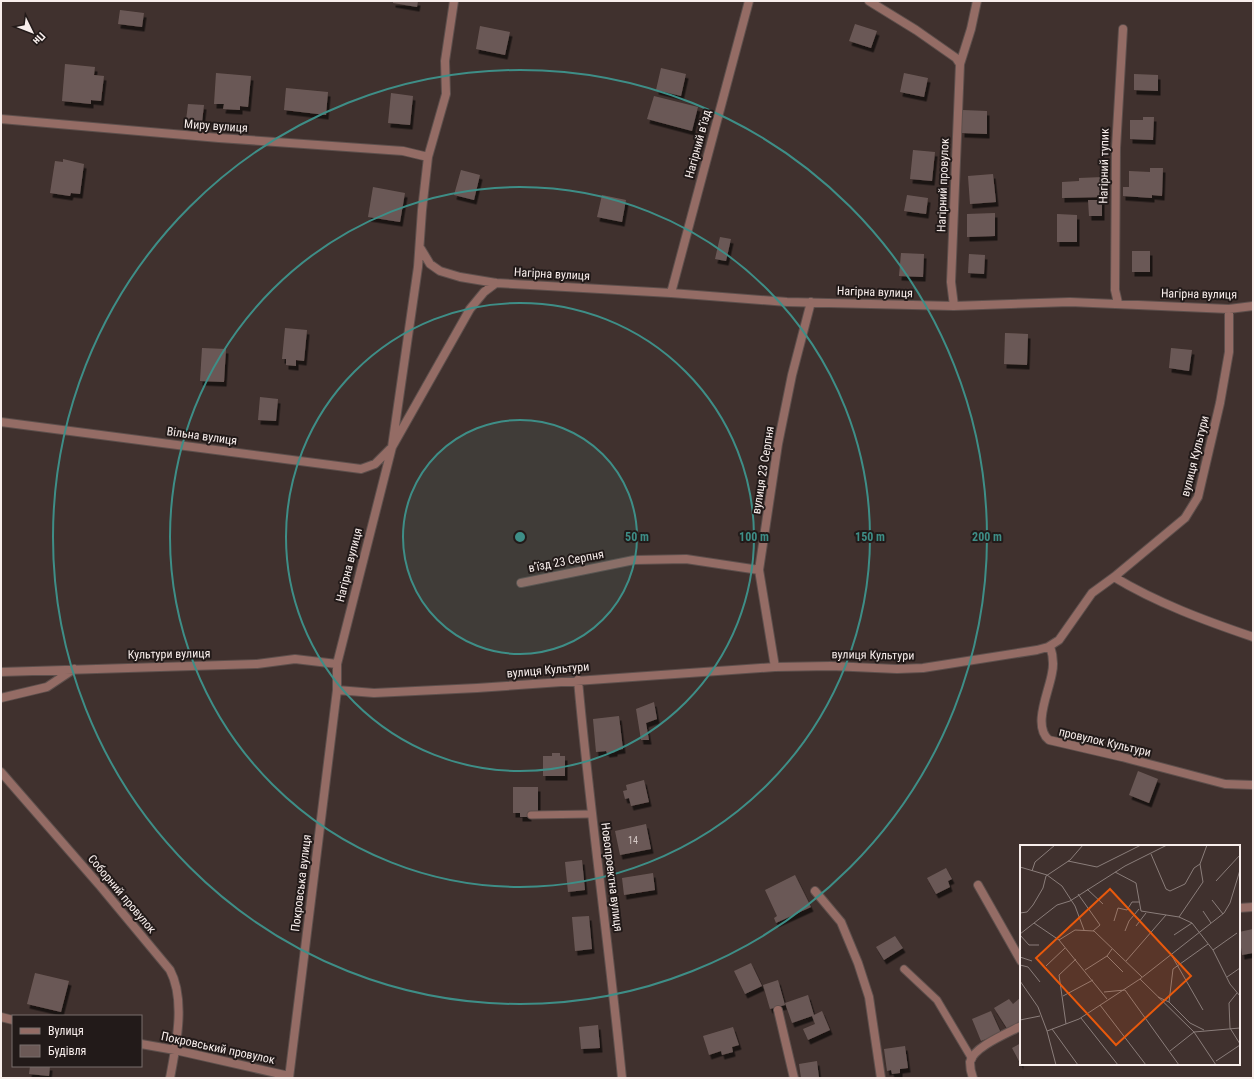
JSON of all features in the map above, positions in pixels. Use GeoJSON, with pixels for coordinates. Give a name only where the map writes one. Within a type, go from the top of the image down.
{"type":"FeatureCollection","features":[{"type":"Feature","properties":{"kind":"street","name":"Нагірна вулиця"},"geometry":{"type":"LineString","coordinates":[[337,690],[337,664],[392,447],[420,247],[422,210],[428,157],[446,94],[446,61],[454,1]]}},
{"type":"Feature","properties":{"kind":"street","name":"Нагірний в’їзд"},"geometry":{"type":"LineString","coordinates":[[671,293],[749,1]]}},
{"type":"Feature","properties":{"kind":"street"},"geometry":{"type":"LineString","coordinates":[[869,1],[916,30],[956,58],[960,64]]}},
{"type":"Feature","properties":{"kind":"street","name":"Нагірний провулок"},"geometry":{"type":"LineString","coordinates":[[954,306],[951,282],[960,64],[971,29],[977,1]]}},
{"type":"Feature","properties":{"kind":"street","name":"Нагірний тупик"},"geometry":{"type":"LineString","coordinates":[[1118,303],[1115,290],[1116,148],[1122,29]]}},
{"type":"Feature","properties":{"kind":"street","name":"Миру вулиця"},"geometry":{"type":"LineString","coordinates":[[1,119],[219,138],[403,151],[428,157]]}},
{"type":"Feature","properties":{"kind":"street","name":"Нагірна вулиця"},"geometry":{"type":"LineString","coordinates":[[420,247],[426,259],[440,271],[460,277],[496,283],[811,302],[954,306],[1070,302],[1229,309],[1253,306]]}},
{"type":"Feature","properties":{"kind":"street","name":"Нагірна вулиця"},"geometry":{"type":"LineString","coordinates":[[392,447],[470,309],[484,292],[496,283]]}},
{"type":"Feature","properties":{"kind":"street","name":"вулиця 23 Серпня"},"geometry":{"type":"LineString","coordinates":[[775,667],[759,570],[778,444],[789,390],[811,302]]}},
{"type":"Feature","properties":{"kind":"street","name":"вулиця Культури"},"geometry":{"type":"LineString","coordinates":[[337,690],[374,693],[477,688],[775,667],[831,666],[896,669],[923,668],[1037,650],[1050,646],[1063,636],[1092,592],[1114,577],[1185,518],[1198,497],[1220,403],[1229,352],[1229,309]]}},
{"type":"Feature","properties":{"kind":"street","name":"Вільна вулиця"},"geometry":{"type":"LineString","coordinates":[[1,422],[361,469],[375,464],[392,447]]}},
{"type":"Feature","properties":{"kind":"street","name":"в’їзд 23 Серпня"},"geometry":{"type":"LineString","coordinates":[[521,583],[634,560],[686,559],[759,570]]}},
{"type":"Feature","properties":{"kind":"street"},"geometry":{"type":"LineString","coordinates":[[1114,577],[1136,590],[1197,617],[1253,637]]}},
{"type":"Feature","properties":{"kind":"street","name":"провулок Культури"},"geometry":{"type":"LineString","coordinates":[[1050,646],[1052,654],[1052,673],[1041,724],[1043,733],[1049,740],[1122,757],[1225,784],[1253,785]]}},
{"type":"Feature","properties":{"kind":"street","name":"Культури вулиця"},"geometry":{"type":"LineString","coordinates":[[1,672],[257,664],[294,659],[337,664]]}},
{"type":"Feature","properties":{"kind":"street"},"geometry":{"type":"LineString","coordinates":[[1,698],[47,687],[74,669]]}},
{"type":"Feature","properties":{"kind":"street","name":"Новопроектна вулиця"},"geometry":{"type":"LineString","coordinates":[[578,680],[622,1078]]}},
{"type":"Feature","properties":{"kind":"street","name":"Покровська вулиця"},"geometry":{"type":"LineString","coordinates":[[289,1077],[337,690]]}},
{"type":"Feature","properties":{"kind":"street","name":"Соборний провулок"},"geometry":{"type":"LineString","coordinates":[[1,772],[101,887],[170,970],[177,987],[179,998],[175,1050],[170,1078]]}},
{"type":"Feature","properties":{"kind":"street"},"geometry":{"type":"LineString","coordinates":[[978,885],[1020,959]]}},
{"type":"Feature","properties":{"kind":"street"},"geometry":{"type":"LineString","coordinates":[[815,891],[841,922],[858,963],[869,996],[881,1078]]}},
{"type":"Feature","properties":{"kind":"street"},"geometry":{"type":"LineString","coordinates":[[1240,908],[1253,907]]}},
{"type":"Feature","properties":{"kind":"street"},"geometry":{"type":"LineString","coordinates":[[778,1010],[794,1078]]}},
{"type":"Feature","properties":{"kind":"street"},"geometry":{"type":"LineString","coordinates":[[1,1017],[12,1020]]}},
{"type":"Feature","properties":{"kind":"street"},"geometry":{"type":"LineString","coordinates":[[973,1078],[970,1063],[978,1050],[1020,1027]]}},
{"type":"Feature","properties":{"kind":"street","name":"Покровський провулок"},"geometry":{"type":"LineString","coordinates":[[142,1044],[175,1050],[289,1077]]}},
{"type":"Feature","properties":{"kind":"lane"},"geometry":{"type":"LineString","coordinates":[[532,815],[592,814]]}},
{"type":"Feature","properties":{"kind":"lane"},"geometry":{"type":"LineString","coordinates":[[904,969],[937,1000],[972,1059]]}},
{"type":"Feature","properties":{"kind":"building"},"geometry":{"type":"Polygon","coordinates":[[[393,1],[418,1],[417,7],[393,3],[393,1]]]}},
{"type":"Feature","properties":{"kind":"building"},"geometry":{"type":"Polygon","coordinates":[[[120,10],[144,13],[142,27],[118,24],[120,10]]]}},
{"type":"Feature","properties":{"kind":"building"},"geometry":{"type":"Polygon","coordinates":[[[855,24],[877,31],[871,48],[849,41],[855,24]]]}},
{"type":"Feature","properties":{"kind":"building"},"geometry":{"type":"Polygon","coordinates":[[[480,26],[510,32],[505,55],[476,49],[480,26]]]}},
{"type":"Feature","properties":{"kind":"building"},"geometry":{"type":"Polygon","coordinates":[[[65,64],[95,67],[94,75],[104,76],[101,101],[91,100],[91,104],[62,101],[65,64]]]}},
{"type":"Feature","properties":{"kind":"building"},"geometry":{"type":"Polygon","coordinates":[[[661,68],[686,74],[681,96],[656,90],[661,68]]]}},
{"type":"Feature","properties":{"kind":"building"},"geometry":{"type":"Polygon","coordinates":[[[216,73],[251,76],[248,107],[240,106],[240,110],[223,109],[224,104],[214,104],[216,73]]]}},
{"type":"Feature","properties":{"kind":"building"},"geometry":{"type":"Polygon","coordinates":[[[904,73],[928,78],[924,97],[900,92],[904,73]]]}},
{"type":"Feature","properties":{"kind":"building"},"geometry":{"type":"Polygon","coordinates":[[[1134,74],[1158,75],[1158,91],[1134,90],[1134,74]]]}},
{"type":"Feature","properties":{"kind":"building"},"geometry":{"type":"Polygon","coordinates":[[[286,88],[328,92],[326,115],[284,110],[286,88]]]}},
{"type":"Feature","properties":{"kind":"building"},"geometry":{"type":"Polygon","coordinates":[[[391,93],[413,96],[410,125],[388,123],[391,93]]]}},
{"type":"Feature","properties":{"kind":"building"},"geometry":{"type":"Polygon","coordinates":[[[654,96],[698,107],[692,131],[647,119],[654,96]]]}},
{"type":"Feature","properties":{"kind":"building"},"geometry":{"type":"Polygon","coordinates":[[[188,104],[204,105],[201,131],[185,129],[188,104]]]}},
{"type":"Feature","properties":{"kind":"building"},"geometry":{"type":"Polygon","coordinates":[[[962,110],[987,111],[987,134],[962,133],[962,110]]]}},
{"type":"Feature","properties":{"kind":"building"},"geometry":{"type":"Polygon","coordinates":[[[1143,117],[1154,117],[1153,140],[1130,139],[1130,120],[1143,120],[1143,117]]]}},
{"type":"Feature","properties":{"kind":"building"},"geometry":{"type":"Polygon","coordinates":[[[913,150],[935,152],[932,181],[910,179],[913,150]]]}},
{"type":"Feature","properties":{"kind":"building"},"geometry":{"type":"Polygon","coordinates":[[[63,159],[84,164],[80,194],[71,193],[70,196],[50,193],[55,161],[63,162],[63,159]]]}},
{"type":"Feature","properties":{"kind":"building"},"geometry":{"type":"Polygon","coordinates":[[[1150,168],[1163,168],[1162,196],[1152,195],[1152,198],[1123,196],[1123,187],[1129,187],[1129,171],[1150,172],[1150,168]]]}},
{"type":"Feature","properties":{"kind":"building"},"geometry":{"type":"Polygon","coordinates":[[[461,170],[480,175],[474,200],[454,195],[461,170]]]}},
{"type":"Feature","properties":{"kind":"building"},"geometry":{"type":"Polygon","coordinates":[[[993,174],[996,202],[970,204],[968,176],[993,174]]]}},
{"type":"Feature","properties":{"kind":"building"},"geometry":{"type":"Polygon","coordinates":[[[1103,177],[1103,197],[1062,198],[1062,182],[1079,181],[1079,178],[1103,177]]]}},
{"type":"Feature","properties":{"kind":"building"},"geometry":{"type":"Polygon","coordinates":[[[373,187],[405,193],[400,222],[368,217],[373,187]]]}},
{"type":"Feature","properties":{"kind":"building"},"geometry":{"type":"Polygon","coordinates":[[[602,195],[626,200],[622,222],[597,217],[602,195]]]}},
{"type":"Feature","properties":{"kind":"building"},"geometry":{"type":"Polygon","coordinates":[[[907,195],[928,198],[926,214],[904,211],[907,195]]]}},
{"type":"Feature","properties":{"kind":"building"},"geometry":{"type":"Polygon","coordinates":[[[1088,200],[1102,200],[1102,216],[1089,216],[1088,200]]]}},
{"type":"Feature","properties":{"kind":"building"},"geometry":{"type":"Polygon","coordinates":[[[995,213],[995,236],[967,237],[967,214],[995,213]]]}},
{"type":"Feature","properties":{"kind":"building"},"geometry":{"type":"Polygon","coordinates":[[[1057,214],[1077,215],[1077,242],[1057,242],[1057,214]]]}},
{"type":"Feature","properties":{"kind":"building"},"geometry":{"type":"Polygon","coordinates":[[[720,237],[731,239],[726,261],[715,259],[720,237]]]}},
{"type":"Feature","properties":{"kind":"building"},"geometry":{"type":"Polygon","coordinates":[[[1132,251],[1150,251],[1150,272],[1132,272],[1132,251]]]}},
{"type":"Feature","properties":{"kind":"building"},"geometry":{"type":"Polygon","coordinates":[[[901,253],[924,254],[923,277],[899,276],[901,253]]]}},
{"type":"Feature","properties":{"kind":"building"},"geometry":{"type":"Polygon","coordinates":[[[969,254],[985,255],[984,274],[968,273],[969,254]]]}},
{"type":"Feature","properties":{"kind":"building"},"geometry":{"type":"Polygon","coordinates":[[[285,328],[307,330],[304,361],[296,360],[296,366],[286,365],[286,359],[282,359],[285,328]]]}},
{"type":"Feature","properties":{"kind":"building"},"geometry":{"type":"Polygon","coordinates":[[[1005,333],[1028,334],[1027,365],[1004,364],[1005,333]]]}},
{"type":"Feature","properties":{"kind":"building"},"geometry":{"type":"Polygon","coordinates":[[[202,348],[226,349],[224,382],[200,381],[202,348]]]}},
{"type":"Feature","properties":{"kind":"building"},"geometry":{"type":"Polygon","coordinates":[[[1171,348],[1192,350],[1189,371],[1169,368],[1171,348]]]}},
{"type":"Feature","properties":{"kind":"building"},"geometry":{"type":"Polygon","coordinates":[[[260,397],[278,399],[276,421],[258,420],[260,397]]]}},
{"type":"Feature","properties":{"kind":"building"},"geometry":{"type":"Polygon","coordinates":[[[654,702],[657,719],[646,723],[649,740],[641,740],[636,709],[654,702]]]}},
{"type":"Feature","properties":{"kind":"building"},"geometry":{"type":"Polygon","coordinates":[[[619,716],[623,749],[607,753],[606,751],[596,752],[593,719],[619,716]]]}},
{"type":"Feature","properties":{"kind":"building"},"geometry":{"type":"Polygon","coordinates":[[[552,753],[560,753],[560,756],[565,756],[565,776],[543,776],[543,756],[552,756],[552,753]]]}},
{"type":"Feature","properties":{"kind":"building"},"geometry":{"type":"Polygon","coordinates":[[[1138,771],[1158,779],[1149,803],[1129,795],[1138,771]]]}},
{"type":"Feature","properties":{"kind":"building"},"geometry":{"type":"Polygon","coordinates":[[[644,780],[649,802],[631,806],[629,798],[625,799],[623,791],[627,790],[626,785],[644,780]]]}},
{"type":"Feature","properties":{"kind":"building"},"geometry":{"type":"Polygon","coordinates":[[[513,787],[538,787],[538,813],[528,812],[529,817],[520,817],[520,813],[513,813],[513,787]]]}},
{"type":"Feature","properties":{"kind":"building"},"geometry":{"type":"Polygon","coordinates":[[[646,824],[651,849],[620,855],[615,831],[646,824]]]}},
{"type":"Feature","properties":{"kind":"building"},"geometry":{"type":"Polygon","coordinates":[[[582,860],[585,890],[568,892],[565,862],[582,860]]]}},
{"type":"Feature","properties":{"kind":"building"},"geometry":{"type":"Polygon","coordinates":[[[946,868],[952,879],[948,881],[950,887],[936,894],[927,878],[946,868]]]}},
{"type":"Feature","properties":{"kind":"building"},"geometry":{"type":"Polygon","coordinates":[[[653,873],[655,890],[624,895],[622,878],[653,873]]]}},
{"type":"Feature","properties":{"kind":"building"},"geometry":{"type":"Polygon","coordinates":[[[795,875],[811,907],[776,923],[774,918],[777,916],[765,890],[795,875]]]}},
{"type":"Feature","properties":{"kind":"building"},"geometry":{"type":"Polygon","coordinates":[[[589,916],[592,949],[575,951],[572,917],[589,916]]]}},
{"type":"Feature","properties":{"kind":"building"},"geometry":{"type":"Polygon","coordinates":[[[1253,929],[1253,953],[1242,955],[1240,932],[1253,929]]]}},
{"type":"Feature","properties":{"kind":"building"},"geometry":{"type":"Polygon","coordinates":[[[895,936],[903,948],[884,960],[876,947],[895,936]]]}},
{"type":"Feature","properties":{"kind":"building"},"geometry":{"type":"Polygon","coordinates":[[[751,963],[762,986],[745,994],[734,971],[751,963]]]}},
{"type":"Feature","properties":{"kind":"building"},"geometry":{"type":"Polygon","coordinates":[[[35,973],[69,981],[61,1012],[27,1004],[35,973]]]}},
{"type":"Feature","properties":{"kind":"building"},"geometry":{"type":"Polygon","coordinates":[[[778,980],[785,1005],[770,1009],[763,985],[778,980]]]}},
{"type":"Feature","properties":{"kind":"building"},"geometry":{"type":"Polygon","coordinates":[[[808,995],[814,1015],[822,1011],[830,1030],[808,1040],[803,1029],[815,1024],[812,1016],[792,1023],[785,1003],[808,995]]]}},
{"type":"Feature","properties":{"kind":"building"},"geometry":{"type":"Polygon","coordinates":[[[1020,998],[1020,1023],[1008,1030],[994,1008],[1009,999],[1013,1004],[1020,998]]]}},
{"type":"Feature","properties":{"kind":"building"},"geometry":{"type":"Polygon","coordinates":[[[991,1011],[1001,1033],[981,1041],[972,1019],[991,1011]]]}},
{"type":"Feature","properties":{"kind":"building"},"geometry":{"type":"Polygon","coordinates":[[[598,1025],[600,1048],[581,1049],[579,1027],[598,1025]]]}},
{"type":"Feature","properties":{"kind":"building"},"geometry":{"type":"Polygon","coordinates":[[[733,1027],[739,1045],[732,1047],[733,1052],[722,1055],[721,1051],[709,1055],[703,1036],[733,1027]]]}},
{"type":"Feature","properties":{"kind":"building"},"geometry":{"type":"Polygon","coordinates":[[[1020,1044],[1020,1063],[1012,1048],[1020,1044]]]}},
{"type":"Feature","properties":{"kind":"building"},"geometry":{"type":"Polygon","coordinates":[[[905,1046],[908,1068],[900,1069],[900,1073],[892,1074],[891,1070],[887,1071],[884,1049],[905,1046]]]}},
{"type":"Feature","properties":{"kind":"building"},"geometry":{"type":"Polygon","coordinates":[[[817,1061],[819,1078],[801,1078],[799,1064],[817,1061]]]}},
{"type":"Feature","properties":{"kind":"building"},"geometry":{"type":"Polygon","coordinates":[[[30,1067],[50,1067],[49,1076],[29,1074],[30,1067]]]}}]}
